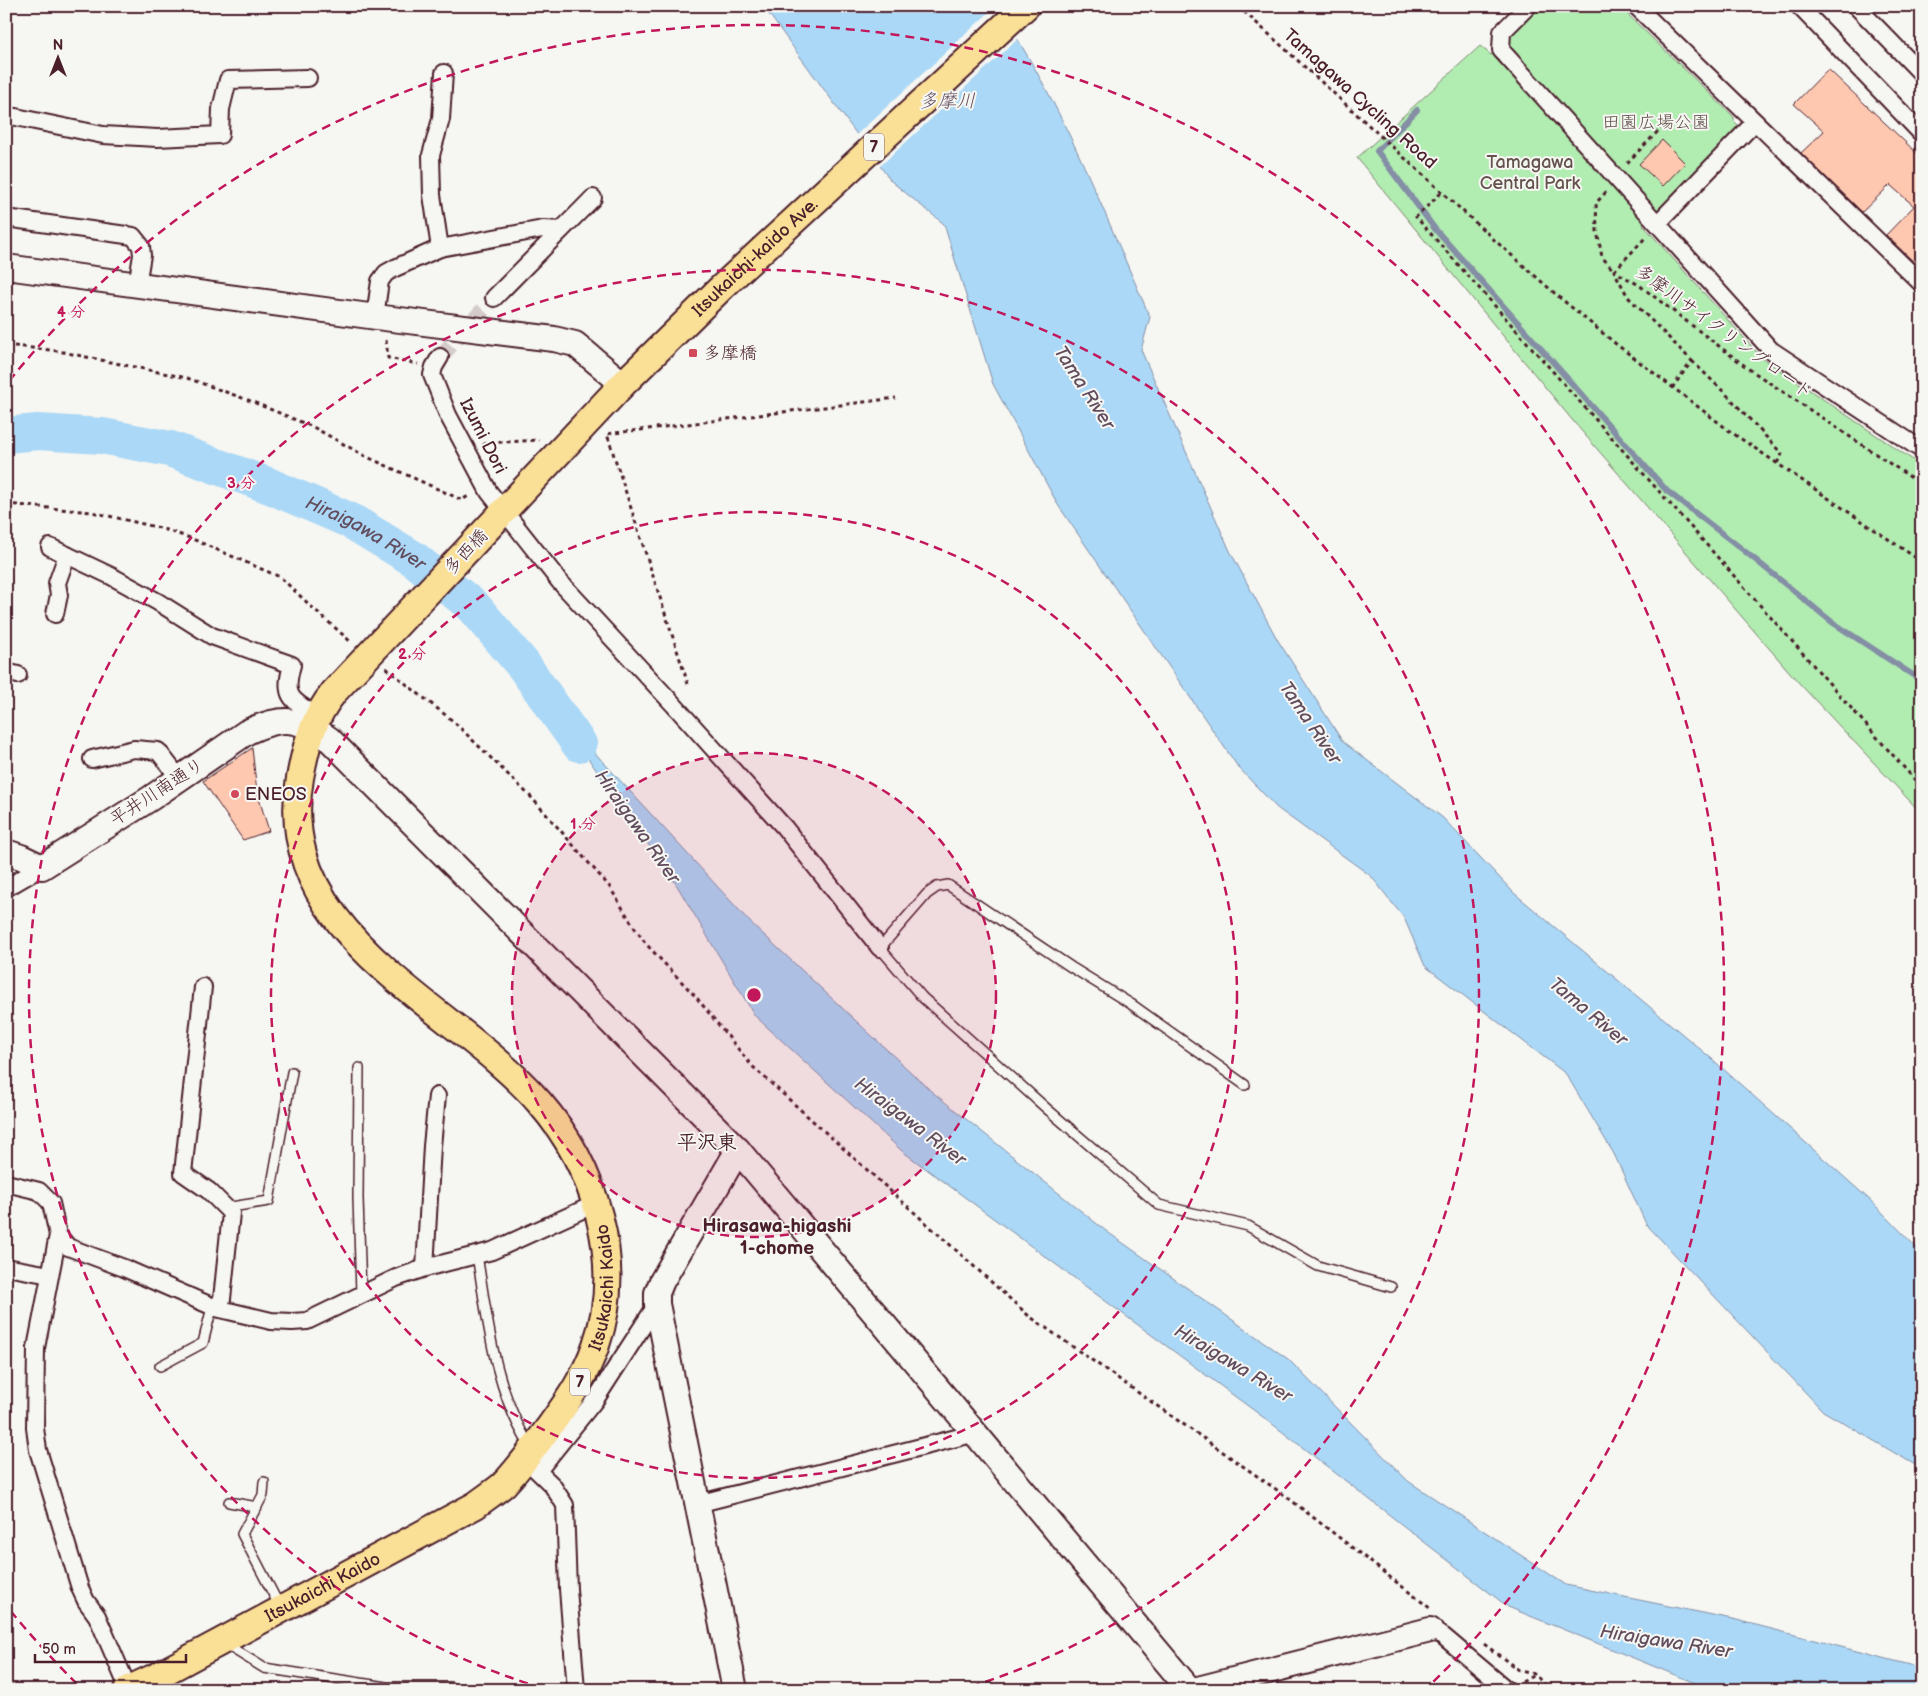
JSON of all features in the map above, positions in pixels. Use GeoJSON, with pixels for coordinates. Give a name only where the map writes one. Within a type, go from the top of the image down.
{"type":"FeatureCollection","features":[{"type":"Feature","properties":{"kind":"main road","name":"Itsukaichi-kaido Ave."},"geometry":{"type":"LineString","coordinates":[[500,515],[623,384],[721,288],[1026,6]]}},
{"type":"Feature","properties":{"kind":"main road","name":"多西橋"},"geometry":{"type":"LineString","coordinates":[[371,654],[500,515]]}},
{"type":"Feature","properties":{"kind":"main road","name":"Itsukaichi Kaido"},"geometry":{"type":"LineString","coordinates":[[129,1690],[476,1505],[532,1460],[590,1362],[600,1334],[608,1287],[607,1256],[595,1204],[583,1170],[568,1140],[539,1101],[503,1067],[367,953],[337,920],[317,888],[306,860],[300,836],[299,786],[304,758],[315,721],[334,692],[371,654]]}},
{"type":"Feature","properties":{"kind":"street"},"geometry":{"type":"LineString","coordinates":[[1636,6],[1922,284]]}},
{"type":"Feature","properties":{"kind":"street"},"geometry":{"type":"LineString","coordinates":[[1799,6],[1922,134]]}},
{"type":"Feature","properties":{"kind":"street"},"geometry":{"type":"LineString","coordinates":[[1856,6],[1920,69]]}},
{"type":"Feature","properties":{"kind":"street"},"geometry":{"type":"LineString","coordinates":[[1524,8],[1502,32],[1501,50],[1617,180],[1772,350],[1922,450]]}},
{"type":"Feature","properties":{"kind":"street"},"geometry":{"type":"LineString","coordinates":[[440,248],[432,195],[431,156],[441,119],[444,73]]}},
{"type":"Feature","properties":{"kind":"street"},"geometry":{"type":"LineString","coordinates":[[6,115],[103,135],[157,138],[220,135],[221,109],[228,80],[308,78]]}},
{"type":"Feature","properties":{"kind":"street"},"geometry":{"type":"LineString","coordinates":[[1658,224],[1755,122]]}},
{"type":"Feature","properties":{"kind":"street"},"geometry":{"type":"LineString","coordinates":[[494,298],[592,198]]}},
{"type":"Feature","properties":{"kind":"street"},"geometry":{"type":"LineString","coordinates":[[6,218],[132,236],[141,246],[142,255],[138,285]]}},
{"type":"Feature","properties":{"kind":"street"},"geometry":{"type":"LineString","coordinates":[[380,317],[380,281],[386,273],[440,248],[543,229],[561,230]]}},
{"type":"Feature","properties":{"kind":"street"},"geometry":{"type":"LineString","coordinates":[[6,268],[568,342],[585,351],[623,384]]}},
{"type":"Feature","properties":{"kind":"street","name":"Izumi Dori"},"geometry":{"type":"LineString","coordinates":[[436,366],[448,415],[500,515],[784,827],[880,948]]}},
{"type":"Feature","properties":{"kind":"street"},"geometry":{"type":"LineString","coordinates":[[50,547],[158,602],[212,636],[292,665],[288,677],[287,690],[294,702],[315,721],[329,739],[738,1150],[1192,1690],[1432,1621],[1443,1636],[1507,1690]]}},
{"type":"Feature","properties":{"kind":"street"},"geometry":{"type":"LineString","coordinates":[[55,614],[59,595],[57,583],[67,555]]}},
{"type":"Feature","properties":{"kind":"street","name":"平井川南通り"},"geometry":{"type":"LineString","coordinates":[[42,867],[180,778],[247,732],[261,726],[294,721],[315,721]]}},
{"type":"Feature","properties":{"kind":"street"},"geometry":{"type":"LineString","coordinates":[[92,759],[134,749],[158,751],[180,778]]}},
{"type":"Feature","properties":{"kind":"street"},"geometry":{"type":"LineString","coordinates":[[6,852],[42,867]]}},
{"type":"Feature","properties":{"kind":"street"},"geometry":{"type":"LineString","coordinates":[[6,888],[42,867]]}},
{"type":"Feature","properties":{"kind":"street"},"geometry":{"type":"LineString","coordinates":[[203,987],[182,1173],[209,1191],[231,1213],[222,1300],[216,1308]]}},
{"type":"Feature","properties":{"kind":"street"},"geometry":{"type":"LineString","coordinates":[[425,1268],[432,1146],[437,1096]]}},
{"type":"Feature","properties":{"kind":"street"},"geometry":{"type":"LineString","coordinates":[[735,1690],[657,1304],[657,1294],[662,1281],[738,1150]]}},
{"type":"Feature","properties":{"kind":"street"},"geometry":{"type":"LineString","coordinates":[[6,1183],[39,1191],[51,1203],[58,1235],[36,1348],[35,1428],[38,1450],[80,1588],[86,1601],[97,1616],[129,1690]]}},
{"type":"Feature","properties":{"kind":"street"},"geometry":{"type":"LineString","coordinates":[[58,1235],[68,1247],[124,1268],[216,1308],[271,1321],[292,1322],[307,1321],[396,1278],[512,1243],[595,1204]]}},
{"type":"Feature","properties":{"kind":"street"},"geometry":{"type":"LineString","coordinates":[[6,1267],[50,1275]]}},
{"type":"Feature","properties":{"kind":"street"},"geometry":{"type":"LineString","coordinates":[[576,1690],[567,1572],[565,1505],[532,1460],[595,1400],[657,1304]]}},
{"type":"Feature","properties":{"kind":"street"},"geometry":{"type":"LineString","coordinates":[[697,1504],[976,1434]]}},
{"type":"Feature","properties":{"kind":"lane"},"geometry":{"type":"LineString","coordinates":[[1245,1085],[1131,1004],[1071,967],[948,885],[937,887],[927,894],[880,948],[922,997],[1046,1108],[1159,1205],[1248,1226],[1318,1266],[1391,1287]]}},
{"type":"Feature","properties":{"kind":"lane"},"geometry":{"type":"LineString","coordinates":[[359,1068],[358,1198],[361,1294]]}},
{"type":"Feature","properties":{"kind":"lane"},"geometry":{"type":"LineString","coordinates":[[231,1213],[231,1207],[269,1201],[292,1072]]}},
{"type":"Feature","properties":{"kind":"lane"},"geometry":{"type":"LineString","coordinates":[[477,1255],[495,1365],[532,1460]]}},
{"type":"Feature","properties":{"kind":"lane"},"geometry":{"type":"LineString","coordinates":[[160,1366],[203,1343],[210,1315],[216,1308]]}},
{"type":"Feature","properties":{"kind":"lane"},"geometry":{"type":"LineString","coordinates":[[264,1482],[263,1496],[242,1534],[281,1609]]}},
{"type":"Feature","properties":{"kind":"lane"},"geometry":{"type":"LineString","coordinates":[[229,1502],[257,1506]]}},
{"type":"Feature","properties":{"kind":"lane"},"geometry":{"type":"LineString","coordinates":[[221,1641],[264,1668],[386,1687],[450,1687]]}},
{"type":"Feature","properties":{"kind":"path","name":"Tamagawa Cycling Road"},"geometry":{"type":"LineString","coordinates":[[1238,6],[1441,193]]}},
{"type":"Feature","properties":{"kind":"path"},"geometry":{"type":"LineString","coordinates":[[1658,224],[1614,271],[1602,257],[1597,231],[1596,203],[1617,180],[1623,166],[1665,124]]}},
{"type":"Feature","properties":{"kind":"path"},"geometry":{"type":"LineString","coordinates":[[1922,562],[1777,463],[1672,388],[1559,297],[1441,193],[1416,217],[1922,788]]}},
{"type":"Feature","properties":{"kind":"path","name":"多摩川サイクリングロード"},"geometry":{"type":"LineString","coordinates":[[1614,271],[1628,297],[1729,397],[1782,454],[1777,463]]}},
{"type":"Feature","properties":{"kind":"path","name":"多摩川サイクリングロード"},"geometry":{"type":"LineString","coordinates":[[1614,271],[1639,285],[1749,369],[1922,485]]}},
{"type":"Feature","properties":{"kind":"path"},"geometry":{"type":"LineString","coordinates":[[380,317],[388,358],[436,366]]}},
{"type":"Feature","properties":{"kind":"path"},"geometry":{"type":"LineString","coordinates":[[6,345],[58,351],[187,378],[248,400],[313,428],[365,456],[462,500],[485,486]]}},
{"type":"Feature","properties":{"kind":"path"},"geometry":{"type":"LineString","coordinates":[[1672,388],[1692,361]]}},
{"type":"Feature","properties":{"kind":"path"},"geometry":{"type":"LineString","coordinates":[[688,684],[607,434],[896,398]]}},
{"type":"Feature","properties":{"kind":"path"},"geometry":{"type":"LineString","coordinates":[[467,453],[487,443],[543,440]]}},
{"type":"Feature","properties":{"kind":"path"},"geometry":{"type":"LineString","coordinates":[[6,504],[92,512],[160,528],[190,538],[280,576],[314,609],[453,721],[530,797],[609,886],[647,945],[696,997],[752,1066],[1029,1316],[1287,1498],[1432,1621]]}},
{"type":"Feature","properties":{"kind":"path"},"geometry":{"type":"LineString","coordinates":[[1482,1643],[1520,1671],[1534,1674],[1550,1690]]}},
{"type":"Feature","properties":{"kind":"green space","name":"Tamagawa Central Park"},"geometry":{"type":"Polygon","coordinates":[[[1540,6],[1619,6],[1734,117],[1734,121],[1739,126],[1643,225],[1762,358],[1922,466],[1922,814],[1799,683],[1573,421],[1357,158],[1480,46],[1491,55],[1540,6]]]}},
{"type":"Feature","properties":{"kind":"water","name":"多摩川"},"geometry":{"type":"Polygon","coordinates":[[[763,6],[996,6],[1020,43],[1061,119],[1098,197],[1150,317],[1141,350],[1230,551],[1277,639],[1343,742],[1443,818],[1514,893],[1712,1059],[1871,1201],[1922,1253],[1922,1469],[1823,1411],[1646,1224],[1614,1154],[1566,1074],[1425,966],[1404,918],[1371,876],[1277,808],[1238,767],[1058,505],[993,384],[944,224],[891,181],[763,6]]]}},
{"type":"Feature","properties":{"kind":"water"},"geometry":{"type":"Polygon","coordinates":[[[550,704],[749,921],[931,1091],[1106,1231],[1288,1359],[1408,1481],[1566,1585],[1737,1620],[1922,1668],[1922,1690],[1712,1690],[1508,1607],[1271,1423],[902,1151],[755,1016],[676,884],[550,704]]]}},
{"type":"Feature","properties":{"kind":"pier"},"geometry":{"type":"Polygon","coordinates":[[[996,6],[999,6],[1020,37],[878,168],[855,136],[996,6]]]}},
{"type":"Feature","properties":{"kind":"building"},"geometry":{"type":"Polygon","coordinates":[[[1828,69],[1922,158],[1922,270],[1886,235],[1914,206],[1890,185],[1862,212],[1801,153],[1824,131],[1794,104],[1828,69]]]}},
{"type":"Feature","properties":{"kind":"building"},"geometry":{"type":"Polygon","coordinates":[[[1662,140],[1685,163],[1663,186],[1639,164],[1662,140]]]}},
{"type":"Feature","properties":{"kind":"building"},"geometry":{"type":"Polygon","coordinates":[[[252,748],[257,792],[269,831],[243,840],[203,781],[252,748]]]}},
{"type":"Feature","properties":{"kind":"waterway"},"geometry":{"type":"LineString","coordinates":[[1417,110],[1377,151],[1435,229],[1667,491],[1832,622],[1922,681]]}},
{"type":"Feature","properties":{"kind":"waterway","name":"Hiraigawa River"},"geometry":{"type":"LineString","coordinates":[[6,435],[38,432],[102,436],[170,449],[270,486],[351,521],[414,559],[474,607],[524,666],[579,744]]}},
{"type":"Feature","properties":{"kind":"tunnel"},"geometry":{"type":"LineString","coordinates":[[440,357],[494,298]]}},
{"type":"Feature","properties":{"kind":"place","name":"多摩橋"},"geometry":{"type":"Point","coordinates":[693,353]}},
{"type":"Feature","properties":{"kind":"place","name":"ENEOS"},"geometry":{"type":"Point","coordinates":[235,794]}},
{"type":"Feature","properties":{"kind":"district","name":"平沢東"},"geometry":{"type":"Point","coordinates":[707,1143]}},
{"type":"Feature","properties":{"kind":"district","name":"Hirasawa-higashi 1-chome"},"geometry":{"type":"Point","coordinates":[777,1237]}},
{"type":"Feature","properties":{"kind":"park label","name":"田園広場公園"},"geometry":{"type":"Point","coordinates":[1656,122]}},
{"type":"Feature","properties":{"kind":"water label","name":"Tama River"},"geometry":{"type":"Point","coordinates":[1084,388]}},
{"type":"Feature","properties":{"kind":"water label","name":"Tama River"},"geometry":{"type":"Point","coordinates":[1310,723]}},
{"type":"Feature","properties":{"kind":"water label","name":"Tama River"},"geometry":{"type":"Point","coordinates":[1588,1012]}}]}
